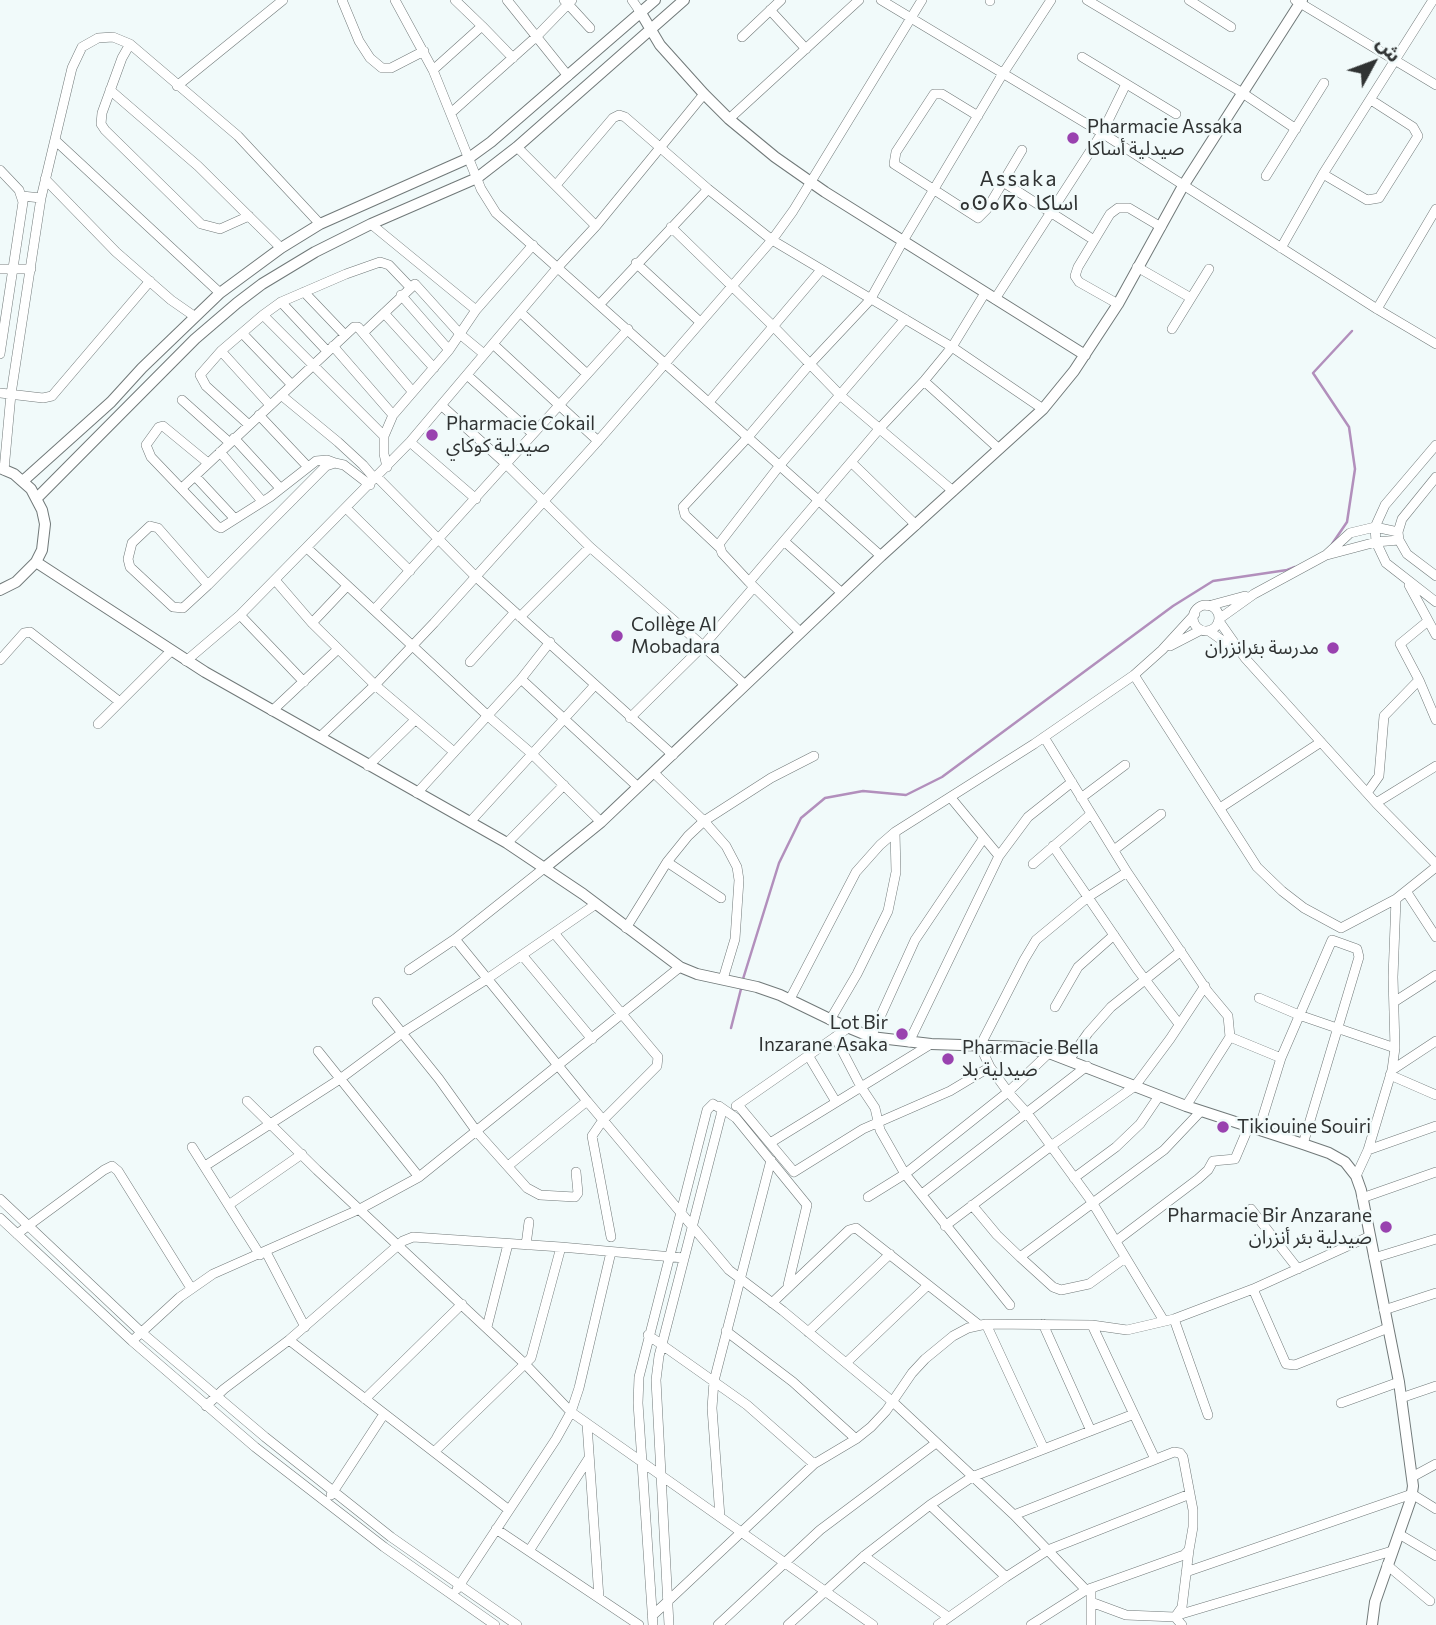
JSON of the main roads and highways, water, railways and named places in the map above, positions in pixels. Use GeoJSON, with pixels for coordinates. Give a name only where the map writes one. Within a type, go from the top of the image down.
{"type":"FeatureCollection","features":[{"type":"Feature","properties":{"kind":"waterway"},"geometry":{"type":"LineString","coordinates":[[1332,544],[1347,522],[1355,469],[1349,427],[1313,373],[1352,331]]}},
{"type":"Feature","properties":{"kind":"waterway"},"geometry":{"type":"LineString","coordinates":[[743,979],[779,863],[801,818],[825,798],[863,791],[906,795],[942,777],[1173,606],[1213,581],[1295,567]]}},
{"type":"Feature","properties":{"kind":"waterway"},"geometry":{"type":"LineString","coordinates":[[731,1028],[742,985]]}},
{"type":"Feature","properties":{"kind":"place","name":"Pharmacie Assaka صيدلية أساكا"},"geometry":{"type":"Point","coordinates":[1073,138]}},
{"type":"Feature","properties":{"kind":"place","name":"Pharmacie Cokail صيدلية كوكاي"},"geometry":{"type":"Point","coordinates":[432,435]}},
{"type":"Feature","properties":{"kind":"place","name":"Collège Al Mobadara"},"geometry":{"type":"Point","coordinates":[617,636]}},
{"type":"Feature","properties":{"kind":"place","name":"مدرسة بئرانزران"},"geometry":{"type":"Point","coordinates":[1333,648]}},
{"type":"Feature","properties":{"kind":"place","name":"Lot Bir Inzarane Asaka"},"geometry":{"type":"Point","coordinates":[902,1034]}},
{"type":"Feature","properties":{"kind":"place","name":"Pharmacie Bella صيدلية بلا"},"geometry":{"type":"Point","coordinates":[948,1059]}},
{"type":"Feature","properties":{"kind":"place","name":"Tikiouine Souiri"},"geometry":{"type":"Point","coordinates":[1223,1127]}},
{"type":"Feature","properties":{"kind":"place","name":"Pharmacie Bir Anzarane صيدلية بئر أنزران"},"geometry":{"type":"Point","coordinates":[1386,1227]}},
{"type":"Feature","properties":{"kind":"district","name":"Assaka ⴰⵙⴰⴽⴰ اساكا"},"geometry":{"type":"Point","coordinates":[1019,191]}}]}
